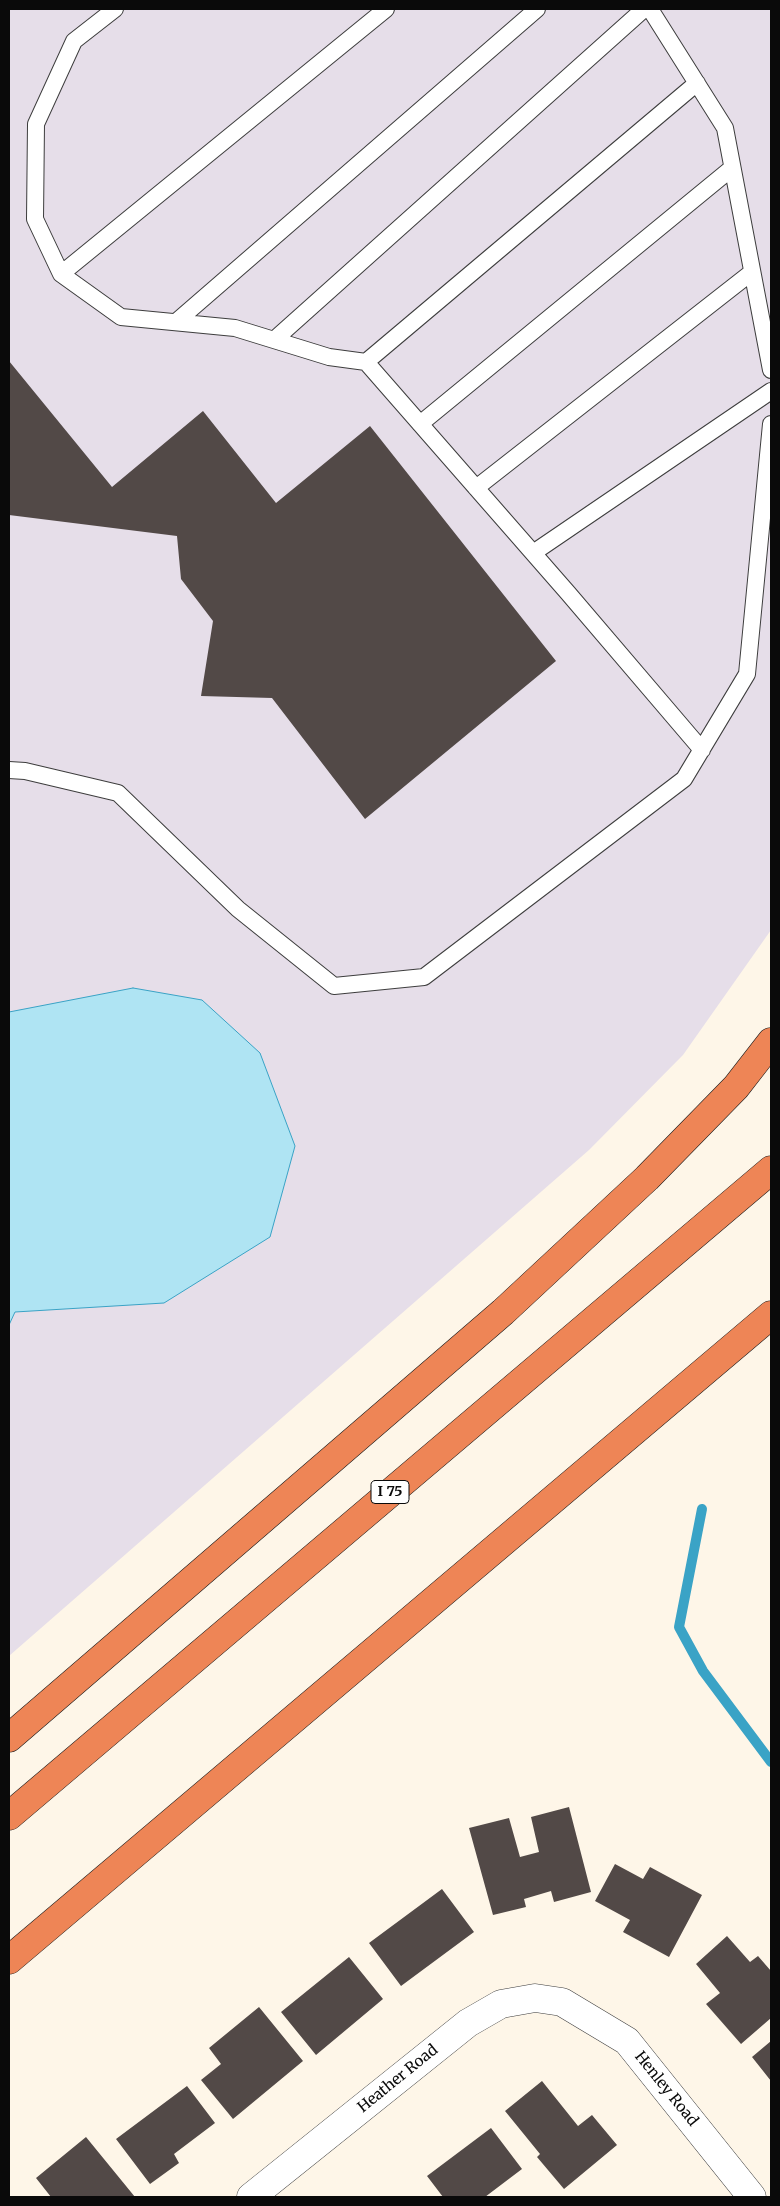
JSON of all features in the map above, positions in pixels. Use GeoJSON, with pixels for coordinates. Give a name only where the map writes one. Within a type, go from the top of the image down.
{"type":"FeatureCollection","features":[{"type":"Feature","properties":{"kind":"highway"},"geometry":{"type":"LineString","coordinates":[[9,1738],[503,1312],[654,1171],[736,1086],[771,1042]]}},
{"type":"Feature","properties":{"kind":"highway","name":"I 75"},"geometry":{"type":"LineString","coordinates":[[9,1816],[771,1170]]}},
{"type":"Feature","properties":{"kind":"highway"},"geometry":{"type":"LineString","coordinates":[[9,1960],[771,1315]]}},
{"type":"Feature","properties":{"kind":"highway"},"geometry":{"type":"LineString","coordinates":[[667,1402],[771,1330]]}},
{"type":"Feature","properties":{"kind":"street","name":"Heather Road"},"geometry":{"type":"LineString","coordinates":[[251,2197],[468,2023],[501,2004],[535,1998],[562,2002]]}},
{"type":"Feature","properties":{"kind":"street","name":"Henley Road"},"geometry":{"type":"LineString","coordinates":[[562,2002],[627,2041],[752,2197]]}},
{"type":"Feature","properties":{"kind":"lane"},"geometry":{"type":"LineString","coordinates":[[115,9],[74,41],[36,124],[35,218],[60,274],[121,317],[234,328],[329,357],[366,362],[702,750]]}},
{"type":"Feature","properties":{"kind":"lane"},"geometry":{"type":"LineString","coordinates":[[60,274],[386,9]]}},
{"type":"Feature","properties":{"kind":"lane"},"geometry":{"type":"LineString","coordinates":[[176,322],[536,9]]}},
{"type":"Feature","properties":{"kind":"lane"},"geometry":{"type":"LineString","coordinates":[[274,340],[644,9]]}},
{"type":"Feature","properties":{"kind":"lane"},"geometry":{"type":"LineString","coordinates":[[650,9],[725,128],[771,370]]}},
{"type":"Feature","properties":{"kind":"lane"},"geometry":{"type":"LineString","coordinates":[[366,362],[697,84]]}},
{"type":"Feature","properties":{"kind":"lane"},"geometry":{"type":"LineString","coordinates":[[420,424],[732,168]]}},
{"type":"Feature","properties":{"kind":"lane"},"geometry":{"type":"LineString","coordinates":[[476,488],[752,272]]}},
{"type":"Feature","properties":{"kind":"lane"},"geometry":{"type":"LineString","coordinates":[[533,553],[771,391]]}},
{"type":"Feature","properties":{"kind":"lane"},"geometry":{"type":"LineString","coordinates":[[9,770],[25,771],[118,793],[238,909],[334,986],[424,976],[684,779],[747,674],[771,424]]}},
{"type":"Feature","properties":{"kind":"shaded area"},"geometry":{"type":"Polygon","coordinates":[[[9,9],[771,9],[771,930],[683,1055],[589,1150],[9,1656],[9,9]]]}},
{"type":"Feature","properties":{"kind":"water"},"geometry":{"type":"Polygon","coordinates":[[[133,988],[202,1000],[260,1053],[295,1146],[270,1237],[164,1303],[15,1312],[9,1325],[9,1012],[133,988]]]}},
{"type":"Feature","properties":{"kind":"building"},"geometry":{"type":"Polygon","coordinates":[[[9,361],[112,487],[203,411],[276,503],[370,426],[556,661],[365,819],[272,698],[201,696],[213,621],[181,579],[177,536],[9,515],[9,361]]]}},
{"type":"Feature","properties":{"kind":"building"},"geometry":{"type":"Polygon","coordinates":[[[569,1807],[591,1892],[554,1902],[551,1891],[524,1899],[526,1907],[493,1915],[469,1828],[509,1818],[520,1857],[539,1852],[531,1817],[569,1807]]]}},
{"type":"Feature","properties":{"kind":"building"},"geometry":{"type":"Polygon","coordinates":[[[615,1864],[643,1879],[650,1867],[702,1895],[669,1957],[623,1932],[630,1920],[595,1901],[615,1864]]]}},
{"type":"Feature","properties":{"kind":"building"},"geometry":{"type":"Polygon","coordinates":[[[442,1889],[474,1932],[401,1986],[369,1943],[442,1889]]]}},
{"type":"Feature","properties":{"kind":"building"},"geometry":{"type":"Polygon","coordinates":[[[727,1936],[750,1962],[758,1956],[771,1971],[771,2018],[741,2044],[706,2004],[720,1993],[696,1964],[727,1936]]]}},
{"type":"Feature","properties":{"kind":"building"},"geometry":{"type":"Polygon","coordinates":[[[349,1957],[383,1999],[316,2055],[281,2012],[349,1957]]]}},
{"type":"Feature","properties":{"kind":"building"},"geometry":{"type":"Polygon","coordinates":[[[259,2007],[303,2061],[233,2119],[201,2080],[221,2064],[209,2048],[259,2007]]]}},
{"type":"Feature","properties":{"kind":"building"},"geometry":{"type":"Polygon","coordinates":[[[771,2041],[771,2081],[752,2057],[771,2041]]]}},
{"type":"Feature","properties":{"kind":"building"},"geometry":{"type":"Polygon","coordinates":[[[542,2081],[578,2126],[592,2115],[617,2145],[564,2189],[537,2157],[540,2154],[505,2111],[542,2081]]]}},
{"type":"Feature","properties":{"kind":"building"},"geometry":{"type":"Polygon","coordinates":[[[187,2086],[215,2123],[174,2154],[179,2163],[150,2184],[116,2139],[187,2086]]]}},
{"type":"Feature","properties":{"kind":"building"},"geometry":{"type":"Polygon","coordinates":[[[491,2128],[522,2169],[485,2197],[443,2197],[427,2176],[491,2128]]]}},
{"type":"Feature","properties":{"kind":"building"},"geometry":{"type":"Polygon","coordinates":[[[86,2137],[135,2197],[51,2197],[36,2178],[86,2137]]]}},
{"type":"Feature","properties":{"kind":"waterway"},"geometry":{"type":"LineString","coordinates":[[702,1509],[679,1627],[703,1671],[771,1762]]}}]}
